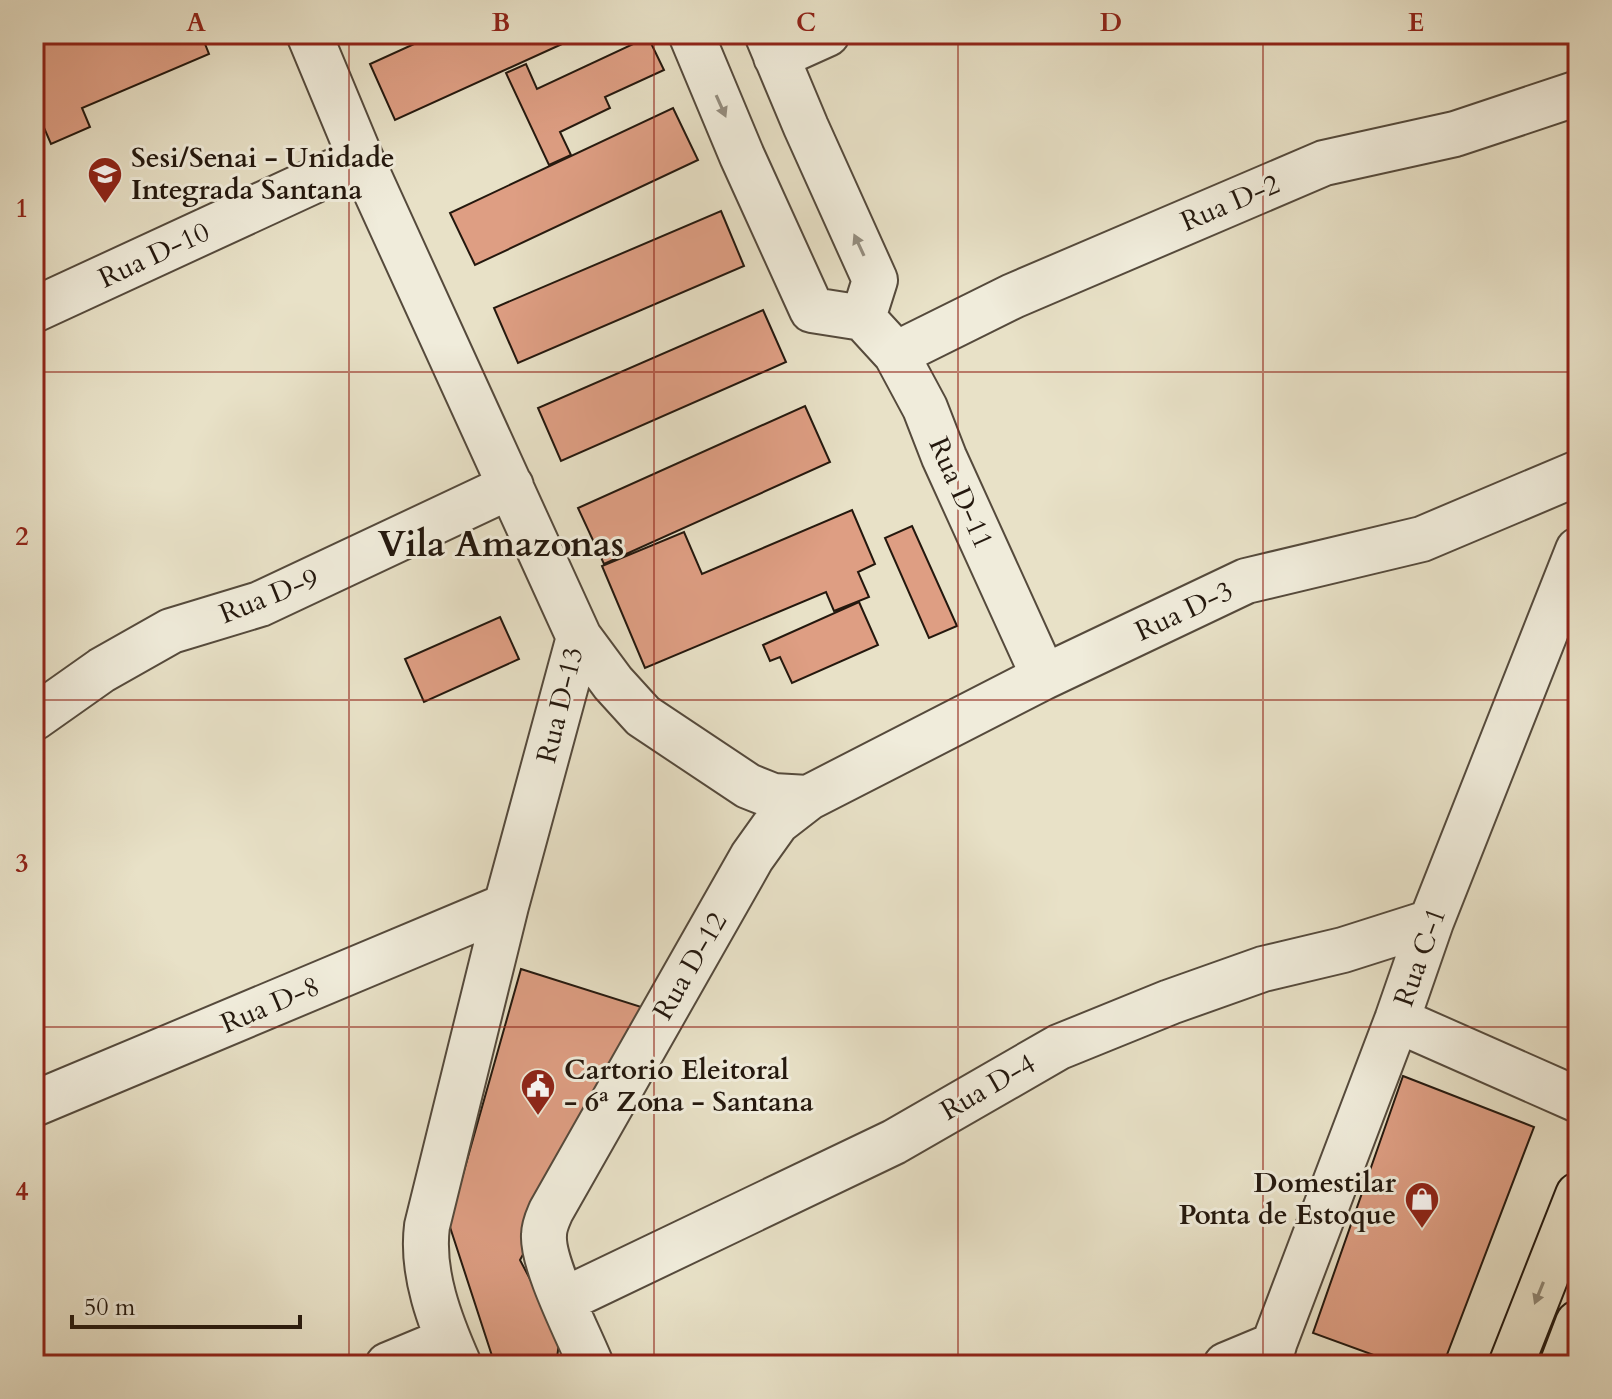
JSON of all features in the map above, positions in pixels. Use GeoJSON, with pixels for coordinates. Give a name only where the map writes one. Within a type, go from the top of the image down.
{"type":"FeatureCollection","features":[{"type":"Feature","properties":{"kind":"main road"},"geometry":{"type":"LineString","coordinates":[[1511,1365],[1568,1251],[1578,1195]]}},
{"type":"Feature","properties":{"kind":"main road"},"geometry":{"type":"LineString","coordinates":[[1562,1365],[1578,1323]]}},
{"type":"Feature","properties":{"kind":"street","name":"Rua D-13"},"geometry":{"type":"LineString","coordinates":[[309,34],[361,159],[579,637],[506,906],[427,1226],[425,1261],[453,1353]]}},
{"type":"Feature","properties":{"kind":"street"},"geometry":{"type":"LineString","coordinates":[[691,34],[812,310],[863,318],[875,280],[772,45],[827,34]]}},
{"type":"Feature","properties":{"kind":"street","name":"Rua D-2"},"geometry":{"type":"LineString","coordinates":[[896,354],[955,322],[1013,296],[1324,163],[1455,134],[1578,93]]}},
{"type":"Feature","properties":{"kind":"street","name":"Rua D-10"},"geometry":{"type":"LineString","coordinates":[[34,310],[361,159]]}},
{"type":"Feature","properties":{"kind":"street","name":"Rua D-11"},"geometry":{"type":"LineString","coordinates":[[863,318],[896,354],[925,408],[944,457],[1044,677]]}},
{"type":"Feature","properties":{"kind":"street","name":"Rua D-3"},"geometry":{"type":"LineString","coordinates":[[808,798],[1044,677],[1246,581],[1422,539],[1578,473]]}},
{"type":"Feature","properties":{"kind":"street","name":"Rua D-9"},"geometry":{"type":"LineString","coordinates":[[34,718],[102,670],[171,631],[260,604],[511,486]]}},
{"type":"Feature","properties":{"kind":"street","name":"Rua C-1"},"geometry":{"type":"LineString","coordinates":[[1270,1355],[1431,922],[1578,550]]}},
{"type":"Feature","properties":{"kind":"street"},"geometry":{"type":"LineString","coordinates":[[579,637],[613,683],[643,716],[748,786],[773,796],[808,798]]}},
{"type":"Feature","properties":{"kind":"street","name":"Rua D-12"},"geometry":{"type":"LineString","coordinates":[[591,1365],[544,1245],[545,1227],[551,1211],[752,857],[777,822],[808,798]]}},
{"type":"Feature","properties":{"kind":"street","name":"Rua D-8"},"geometry":{"type":"LineString","coordinates":[[34,1104],[506,906]]}},
{"type":"Feature","properties":{"kind":"street","name":"Rua D-4"},"geometry":{"type":"LineString","coordinates":[[564,1300],[894,1142],[1059,1047],[1263,969],[1343,950],[1431,922]]}},
{"type":"Feature","properties":{"kind":"street"},"geometry":{"type":"LineString","coordinates":[[1397,1020],[1578,1100]]}},
{"type":"Feature","properties":{"kind":"street"},"geometry":{"type":"LineString","coordinates":[[388,1365],[453,1353]]}},
{"type":"Feature","properties":{"kind":"street"},"geometry":{"type":"LineString","coordinates":[[1226,1365],[1270,1355]]}},
{"type":"Feature","properties":{"kind":"building"},"geometry":{"type":"Polygon","coordinates":[[[34,34],[201,34],[209,54],[82,108],[90,127],[51,144],[42,123],[34,127],[34,34]]]}},
{"type":"Feature","properties":{"kind":"building"},"geometry":{"type":"Polygon","coordinates":[[[436,34],[584,34],[395,120],[370,64],[436,34]]]}},
{"type":"Feature","properties":{"kind":"building"},"geometry":{"type":"Polygon","coordinates":[[[648,37],[664,70],[605,97],[610,108],[560,132],[571,155],[549,165],[506,73],[526,64],[537,89],[648,37]]]}},
{"type":"Feature","properties":{"kind":"building"},"geometry":{"type":"Polygon","coordinates":[[[673,108],[698,160],[475,265],[450,213],[673,108]]]}},
{"type":"Feature","properties":{"kind":"building"},"geometry":{"type":"Polygon","coordinates":[[[721,211],[744,266],[518,363],[494,308],[721,211]]]}},
{"type":"Feature","properties":{"kind":"building"},"geometry":{"type":"Polygon","coordinates":[[[763,310],[786,362],[561,461],[538,408],[763,310]]]}},
{"type":"Feature","properties":{"kind":"building"},"geometry":{"type":"Polygon","coordinates":[[[805,406],[830,462],[604,564],[578,508],[805,406]]]}},
{"type":"Feature","properties":{"kind":"building"},"geometry":{"type":"Polygon","coordinates":[[[852,510],[875,564],[858,572],[869,597],[834,611],[826,592],[645,668],[602,566],[684,532],[702,574],[852,510]]]}},
{"type":"Feature","properties":{"kind":"building"},"geometry":{"type":"Polygon","coordinates":[[[912,526],[957,626],[929,638],[885,538],[912,526]]]}},
{"type":"Feature","properties":{"kind":"building"},"geometry":{"type":"Polygon","coordinates":[[[859,602],[878,645],[792,683],[780,657],[770,661],[763,645],[859,602]]]}},
{"type":"Feature","properties":{"kind":"building"},"geometry":{"type":"Polygon","coordinates":[[[500,617],[519,659],[424,702],[405,659],[500,617]]]}},
{"type":"Feature","properties":{"kind":"building","name":"Cartorio Eleitoral - 6ª Zona - Santana"},"geometry":{"type":"Polygon","coordinates":[[[521,969],[654,1011],[520,1260],[560,1336],[556,1365],[495,1365],[449,1224],[521,969]]]}},
{"type":"Feature","properties":{"kind":"building","name":"Domestilar Ponta de Estoque"},"geometry":{"type":"Polygon","coordinates":[[[1403,1076],[1534,1127],[1443,1365],[1401,1365],[1313,1333],[1403,1076]]]}},
{"type":"Feature","properties":{"kind":"place","name":"Sesi/Senai - Unidade Integrada Santana"},"geometry":{"type":"Point","coordinates":[105,205]}},
{"type":"Feature","properties":{"kind":"place","name":"Cartorio Eleitoral - 6ª Zona - Santana"},"geometry":{"type":"Point","coordinates":[538,1117]}},
{"type":"Feature","properties":{"kind":"place","name":"Domestilar Ponta de Estoque"},"geometry":{"type":"Point","coordinates":[1422,1230]}},
{"type":"Feature","properties":{"kind":"district","name":"Vila Amazonas"},"geometry":{"type":"Point","coordinates":[501,544]}}]}
